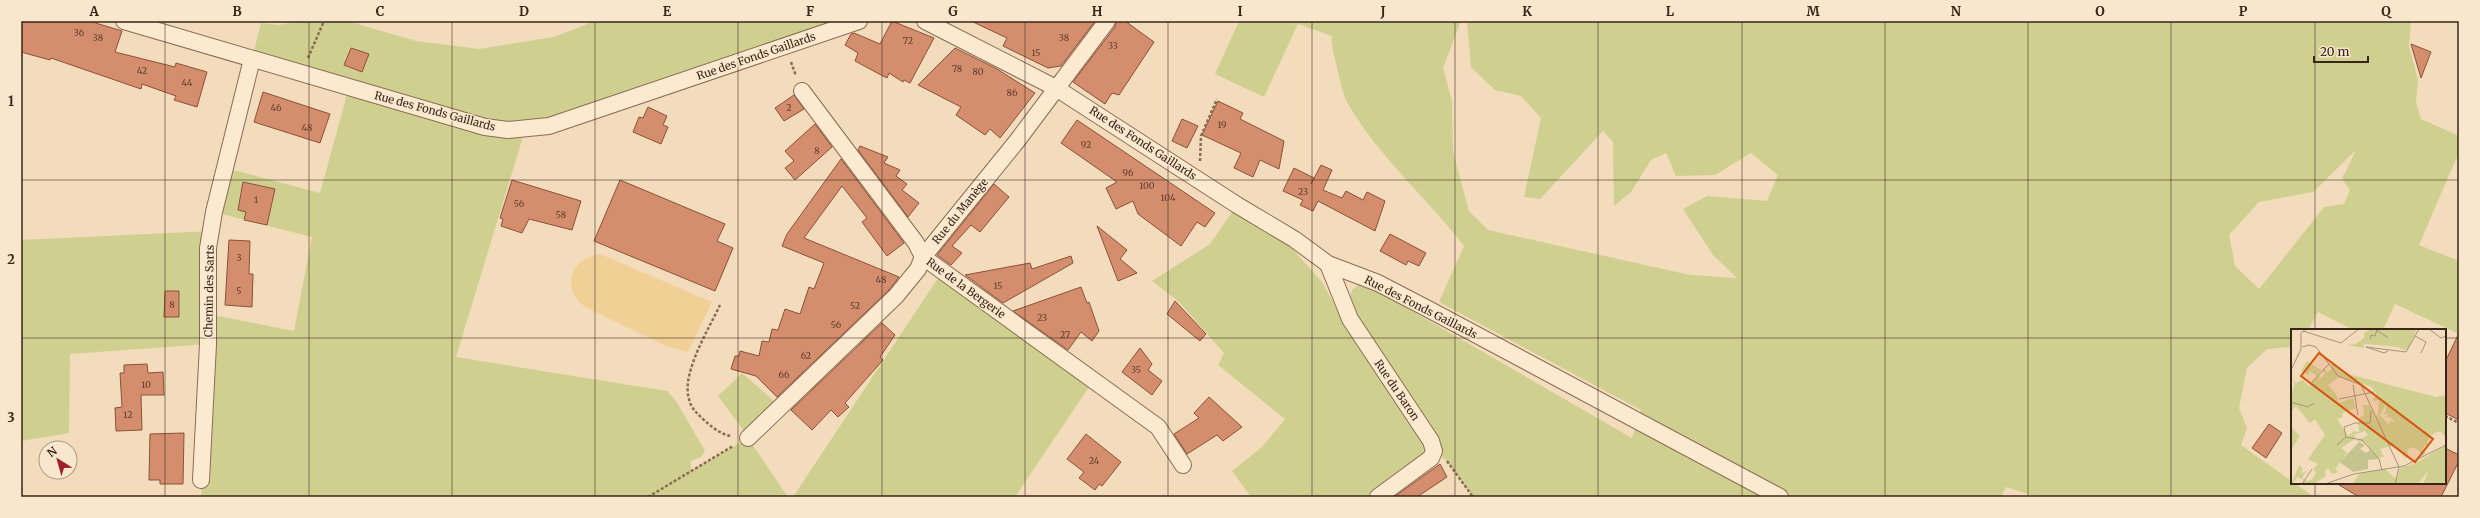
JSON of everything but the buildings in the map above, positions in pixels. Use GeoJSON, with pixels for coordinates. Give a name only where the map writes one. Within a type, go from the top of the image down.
{"type":"FeatureCollection","features":[{"type":"Feature","properties":{"kind":"street","name":"Rue des Fonds Gaillards"},"geometry":{"type":"LineString","coordinates":[[124,21],[485,127],[508,130],[525,130],[549,126],[859,21]]}},
{"type":"Feature","properties":{"kind":"street","name":"Rue des Fonds Gaillards"},"geometry":{"type":"LineString","coordinates":[[925,21],[1056,88],[1194,176],[1237,206],[1294,239],[1328,264],[1378,283],[1424,306],[1780,497]]}},
{"type":"Feature","properties":{"kind":"street","name":"Rue du Manège"},"geometry":{"type":"LineString","coordinates":[[748,438],[896,296],[918,269],[923,256],[1017,141],[1107,21]]}},
{"type":"Feature","properties":{"kind":"street","name":"Chemin des Sarts"},"geometry":{"type":"LineString","coordinates":[[201,480],[208,344],[208,248],[214,212],[252,59]]}},
{"type":"Feature","properties":{"kind":"street","name":"Rue de la Bergerie"},"geometry":{"type":"LineString","coordinates":[[802,92],[916,243],[923,256],[1158,428],[1183,465]]}},
{"type":"Feature","properties":{"kind":"street","name":"Rue du Baron"},"geometry":{"type":"LineString","coordinates":[[1328,264],[1350,319],[1431,441],[1434,451]]}},
{"type":"Feature","properties":{"kind":"street"},"geometry":{"type":"LineString","coordinates":[[1378,497],[1431,458],[1434,451]]}},
{"type":"Feature","properties":{"kind":"path"},"geometry":{"type":"LineString","coordinates":[[302,73],[324,21]]}},
{"type":"Feature","properties":{"kind":"path"},"geometry":{"type":"LineString","coordinates":[[785,46],[802,92]]}},
{"type":"Feature","properties":{"kind":"path"},"geometry":{"type":"LineString","coordinates":[[1194,176],[1200,160],[1201,136],[1217,99]]}},
{"type":"Feature","properties":{"kind":"path"},"geometry":{"type":"LineString","coordinates":[[720,305],[689,372],[689,399],[694,411],[711,426],[729,436],[748,438]]}},
{"type":"Feature","properties":{"kind":"path"},"geometry":{"type":"LineString","coordinates":[[2446,416],[2459,423]]}},
{"type":"Feature","properties":{"kind":"path"},"geometry":{"type":"LineString","coordinates":[[648,497],[748,438]]}},
{"type":"Feature","properties":{"kind":"path"},"geometry":{"type":"LineString","coordinates":[[1434,451],[1447,461],[1473,497]]}},
{"type":"Feature","properties":{"kind":"green space"},"geometry":{"type":"Polygon","coordinates":[[[299,21],[347,21],[416,41],[479,49],[554,37],[595,21],[859,21],[525,130],[456,357],[667,391],[676,401],[705,451],[701,457],[691,461],[691,471],[748,438],[788,497],[201,497],[208,344],[70,354],[69,433],[21,441],[21,240],[211,231],[208,314],[294,331],[312,237],[214,212],[226,168],[320,193],[349,87],[252,59],[261,23],[279,25],[299,21]]]}},
{"type":"Feature","properties":{"kind":"green space"},"geometry":{"type":"Polygon","coordinates":[[[1239,21],[1461,21],[1443,68],[1452,101],[1453,152],[1469,211],[1488,230],[1690,275],[1737,278],[1713,255],[1683,209],[1707,196],[1767,201],[1778,175],[1751,153],[1715,175],[1676,176],[1666,153],[1651,160],[1631,192],[1614,206],[1613,142],[1603,131],[1540,199],[1524,197],[1541,118],[1521,96],[1495,90],[1471,67],[1467,21],[2411,21],[2409,46],[2418,80],[2416,102],[2421,119],[2459,136],[2459,152],[2419,245],[2459,261],[2459,334],[2395,304],[2383,329],[2351,329],[2318,312],[2309,329],[2291,329],[2291,347],[2267,349],[2247,368],[2239,408],[2247,428],[2241,445],[2291,481],[2291,484],[2296,484],[2314,497],[2037,497],[2006,487],[2001,497],[1473,497],[1447,461],[1435,451],[1378,497],[1296,497],[1294,494],[1290,497],[1251,497],[1232,471],[1262,447],[1285,419],[1218,365],[1224,353],[1179,302],[1152,281],[1210,244],[1237,205],[1294,239],[1290,246],[1322,282],[1344,322],[1352,290],[1360,284],[1367,285],[1632,438],[1641,410],[1439,302],[1464,246],[1374,142],[1348,104],[1344,95],[1333,50],[1332,36],[1298,24],[1264,97],[1215,74],[1239,21]],[[2356,150],[2313,192],[2259,202],[2229,235],[2235,266],[2259,289],[2324,207],[2344,204],[2350,190],[2342,179],[2356,150]]]}},
{"type":"Feature","properties":{"kind":"green space"},"geometry":{"type":"Polygon","coordinates":[[[940,275],[1093,381],[1015,497],[793,497],[940,275]]]}},
{"type":"Feature","properties":{"kind":"green space"},"geometry":{"type":"Polygon","coordinates":[[[742,373],[775,402],[744,431],[718,396],[742,373]]]}},
{"type":"Feature","properties":{"kind":"sand"},"geometry":{"type":"Polygon","coordinates":[[[600,254],[712,302],[688,352],[666,346],[585,307],[577,299],[571,283],[575,268],[589,257],[600,254]]]}}]}
